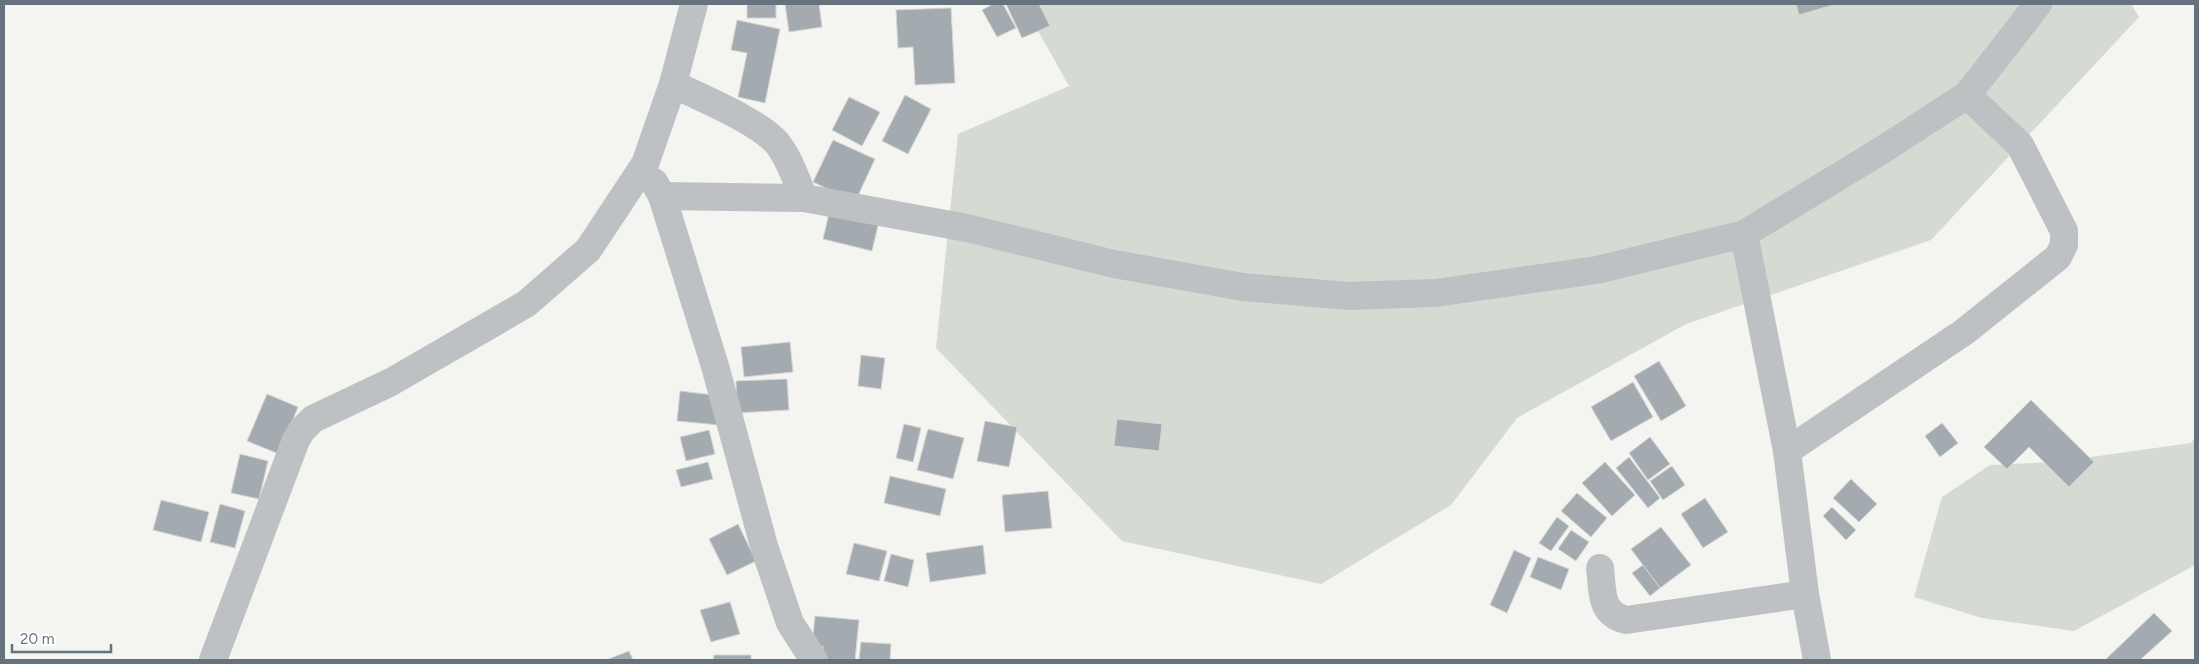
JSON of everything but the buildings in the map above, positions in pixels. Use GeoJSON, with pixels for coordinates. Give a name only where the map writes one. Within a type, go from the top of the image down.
{"type":"FeatureCollection","features":[{"type":"Feature","properties":{"kind":"street"},"geometry":{"type":"LineString","coordinates":[[213,660],[293,449],[302,430],[313,419],[391,382],[526,304],[588,250],[644,164],[673,84],[694,4]]}},
{"type":"Feature","properties":{"kind":"street"},"geometry":{"type":"LineString","coordinates":[[662,196],[804,198],[967,228],[1114,264],[1244,287],[1348,296],[1434,293],[1597,270],[1744,234],[1879,152],[1967,95],[2038,4]]}},
{"type":"Feature","properties":{"kind":"street"},"geometry":{"type":"LineString","coordinates":[[673,84],[758,127],[776,143],[789,162],[804,198]]}},
{"type":"Feature","properties":{"kind":"street"},"geometry":{"type":"LineString","coordinates":[[1787,450],[1964,332],[2058,257],[2064,245],[2064,231],[2020,145],[1967,95]]}},
{"type":"Feature","properties":{"kind":"street"},"geometry":{"type":"LineString","coordinates":[[644,164],[662,196],[715,366],[764,546],[790,623],[814,660]]}},
{"type":"Feature","properties":{"kind":"street"},"geometry":{"type":"LineString","coordinates":[[1744,234],[1787,450],[1805,594],[1817,660]]}},
{"type":"Feature","properties":{"kind":"street"},"geometry":{"type":"LineString","coordinates":[[1600,568],[1604,602],[1615,617],[1626,620],[1805,594]]}},
{"type":"Feature","properties":{"kind":"shaded area"},"geometry":{"type":"Polygon","coordinates":[[[1023,4],[2131,4],[2139,17],[1931,240],[1686,324],[1517,418],[1451,505],[1321,584],[1122,541],[936,348],[958,134],[1069,86],[1023,4]]]}},
{"type":"Feature","properties":{"kind":"shaded area"},"geometry":{"type":"Polygon","coordinates":[[[2195,438],[2195,565],[2074,631],[1982,618],[1914,597],[1942,497],[1990,465],[2056,462],[2191,443],[2195,438]]]}}]}
